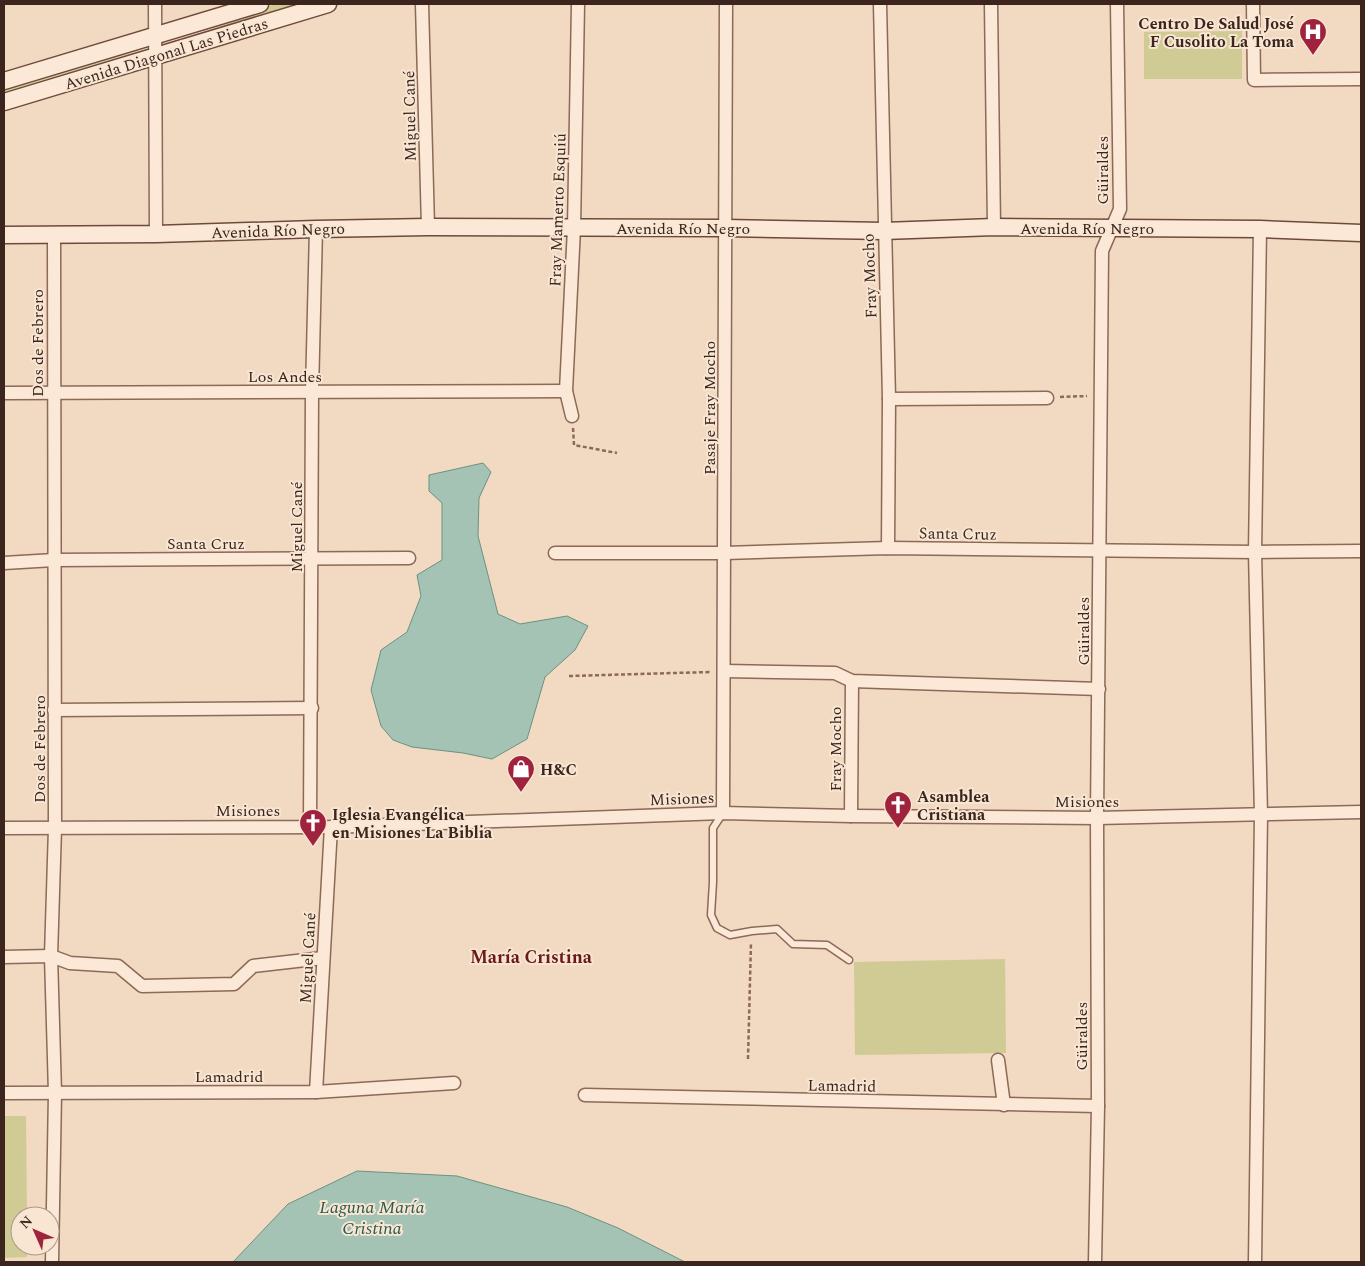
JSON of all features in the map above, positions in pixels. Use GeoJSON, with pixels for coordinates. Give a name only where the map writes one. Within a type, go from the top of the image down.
{"type":"FeatureCollection","features":[{"type":"Feature","properties":{"kind":"street"},"geometry":{"type":"LineString","coordinates":[[155,4],[156,234]]}},
{"type":"Feature","properties":{"kind":"street","name":"Avenida Diagonal Las Piedras"},"geometry":{"type":"LineString","coordinates":[[4,81],[260,4]]}},
{"type":"Feature","properties":{"kind":"street","name":"Avenida Diagonal Las Piedras"},"geometry":{"type":"LineString","coordinates":[[4,102],[328,4]]}},
{"type":"Feature","properties":{"kind":"street","name":"Miguel Cané"},"geometry":{"type":"LineString","coordinates":[[422,4],[428,227]]}},
{"type":"Feature","properties":{"kind":"street","name":"Fray Mamerto Esquiú"},"geometry":{"type":"LineString","coordinates":[[572,416],[566,391],[574,228],[578,4]]}},
{"type":"Feature","properties":{"kind":"street","name":"Pasaje Fray Mocho"},"geometry":{"type":"LineString","coordinates":[[723,813],[726,4]]}},
{"type":"Feature","properties":{"kind":"street","name":"Fray Mocho"},"geometry":{"type":"LineString","coordinates":[[880,4],[889,399],[888,548]]}},
{"type":"Feature","properties":{"kind":"street"},"geometry":{"type":"LineString","coordinates":[[991,4],[994,227]]}},
{"type":"Feature","properties":{"kind":"street","name":"Güiraldes"},"geometry":{"type":"LineString","coordinates":[[1095,1262],[1098,1106],[1099,551],[1102,251],[1120,209],[1117,4]]}},
{"type":"Feature","properties":{"kind":"street"},"geometry":{"type":"LineString","coordinates":[[1253,4],[1254,80],[1361,79]]}},
{"type":"Feature","properties":{"kind":"street","name":"Avenida Río Negro"},"geometry":{"type":"LineString","coordinates":[[4,234],[156,234],[428,227],[724,228],[884,231],[994,227],[1260,229],[1361,234]]}},
{"type":"Feature","properties":{"kind":"street","name":"Miguel Cané"},"geometry":{"type":"LineString","coordinates":[[310,826],[313,559],[312,392],[316,229]]}},
{"type":"Feature","properties":{"kind":"street"},"geometry":{"type":"LineString","coordinates":[[1255,1262],[1261,815],[1255,552],[1260,229]]}},
{"type":"Feature","properties":{"kind":"street","name":"Dos de Febrero"},"geometry":{"type":"LineString","coordinates":[[52,1262],[55,1093],[51,956],[56,828],[54,710],[54,234]]}},
{"type":"Feature","properties":{"kind":"street","name":"Los Andes"},"geometry":{"type":"LineString","coordinates":[[4,393],[566,391]]}},
{"type":"Feature","properties":{"kind":"street"},"geometry":{"type":"LineString","coordinates":[[889,399],[1047,398]]}},
{"type":"Feature","properties":{"kind":"street","name":"Santa Cruz"},"geometry":{"type":"LineString","coordinates":[[555,553],[725,553],[888,548],[1255,552],[1361,551]]}},
{"type":"Feature","properties":{"kind":"street","name":"Santa Cruz"},"geometry":{"type":"LineString","coordinates":[[4,562],[54,560],[409,558]]}},
{"type":"Feature","properties":{"kind":"street"},"geometry":{"type":"LineString","coordinates":[[725,671],[836,673],[852,681],[1099,690]]}},
{"type":"Feature","properties":{"kind":"street","name":"Fray Mocho"},"geometry":{"type":"LineString","coordinates":[[851,816],[852,681]]}},
{"type":"Feature","properties":{"kind":"street"},"geometry":{"type":"LineString","coordinates":[[54,710],[312,708]]}},
{"type":"Feature","properties":{"kind":"street","name":"Misiones"},"geometry":{"type":"LineString","coordinates":[[4,828],[331,827],[723,813],[1098,818],[1361,812]]}},
{"type":"Feature","properties":{"kind":"street","name":"Miguel Cané"},"geometry":{"type":"LineString","coordinates":[[316,1092],[331,827]]}},
{"type":"Feature","properties":{"kind":"street"},"geometry":{"type":"LineString","coordinates":[[4,957],[51,956],[70,963],[118,966],[142,986],[234,984],[253,966],[323,958]]}},
{"type":"Feature","properties":{"kind":"street"},"geometry":{"type":"LineString","coordinates":[[998,1060],[1004,1105]]}},
{"type":"Feature","properties":{"kind":"street","name":"Lamadrid"},"geometry":{"type":"LineString","coordinates":[[4,1093],[316,1092],[454,1083]]}},
{"type":"Feature","properties":{"kind":"street","name":"Lamadrid"},"geometry":{"type":"LineString","coordinates":[[585,1095],[1098,1106]]}},
{"type":"Feature","properties":{"kind":"lane"},"geometry":{"type":"LineString","coordinates":[[723,813],[713,828],[711,916],[716,928],[730,935],[777,929],[793,944],[827,945],[849,960]]}},
{"type":"Feature","properties":{"kind":"path"},"geometry":{"type":"LineString","coordinates":[[1047,398],[1101,395]]}},
{"type":"Feature","properties":{"kind":"path"},"geometry":{"type":"LineString","coordinates":[[572,416],[574,445],[617,452]]}},
{"type":"Feature","properties":{"kind":"path"},"geometry":{"type":"LineString","coordinates":[[569,676],[725,671]]}},
{"type":"Feature","properties":{"kind":"path"},"geometry":{"type":"LineString","coordinates":[[748,1059],[752,931]]}},
{"type":"Feature","properties":{"kind":"shaded area"},"geometry":{"type":"Polygon","coordinates":[[[277,4],[301,4],[166,41],[165,36],[277,4]]]}},
{"type":"Feature","properties":{"kind":"shaded area"},"geometry":{"type":"Polygon","coordinates":[[[1242,31],[1242,79],[1144,79],[1144,32],[1242,31]]]}},
{"type":"Feature","properties":{"kind":"shaded area"},"geometry":{"type":"Polygon","coordinates":[[[136,46],[138,51],[4,92],[4,87],[136,46]]]}},
{"type":"Feature","properties":{"kind":"shaded area"},"geometry":{"type":"Polygon","coordinates":[[[1005,959],[1006,1053],[855,1055],[854,962],[1005,959]]]}},
{"type":"Feature","properties":{"kind":"shaded area"},"geometry":{"type":"Polygon","coordinates":[[[4,1116],[26,1116],[27,1206],[10,1206],[10,1256],[27,1257],[4,1258],[4,1116]]]}},
{"type":"Feature","properties":{"kind":"water"},"geometry":{"type":"Polygon","coordinates":[[[483,463],[491,472],[479,498],[478,536],[498,614],[520,624],[567,616],[588,626],[575,650],[545,677],[527,739],[492,759],[463,753],[412,747],[393,740],[381,726],[371,690],[381,650],[407,632],[421,596],[417,575],[442,560],[442,503],[429,491],[429,475],[483,463]]]}},
{"type":"Feature","properties":{"kind":"water","name":"Laguna María Cristina"},"geometry":{"type":"Polygon","coordinates":[[[357,1171],[457,1176],[567,1207],[618,1228],[685,1262],[233,1262],[288,1204],[357,1171]]]}},
{"type":"Feature","properties":{"kind":"place","name":"Centro De Salud José F Cusolito La Toma"},"geometry":{"type":"Point","coordinates":[1313,56]}},
{"type":"Feature","properties":{"kind":"place","name":"H&C"},"geometry":{"type":"Point","coordinates":[521,793]}},
{"type":"Feature","properties":{"kind":"place","name":"Asamblea Cristiana"},"geometry":{"type":"Point","coordinates":[898,829]}},
{"type":"Feature","properties":{"kind":"place","name":"Iglesia Evangélica en Misiones La Biblia"},"geometry":{"type":"Point","coordinates":[313,847]}},
{"type":"Feature","properties":{"kind":"district","name":"María Cristina"},"geometry":{"type":"Point","coordinates":[531,957]}}]}
